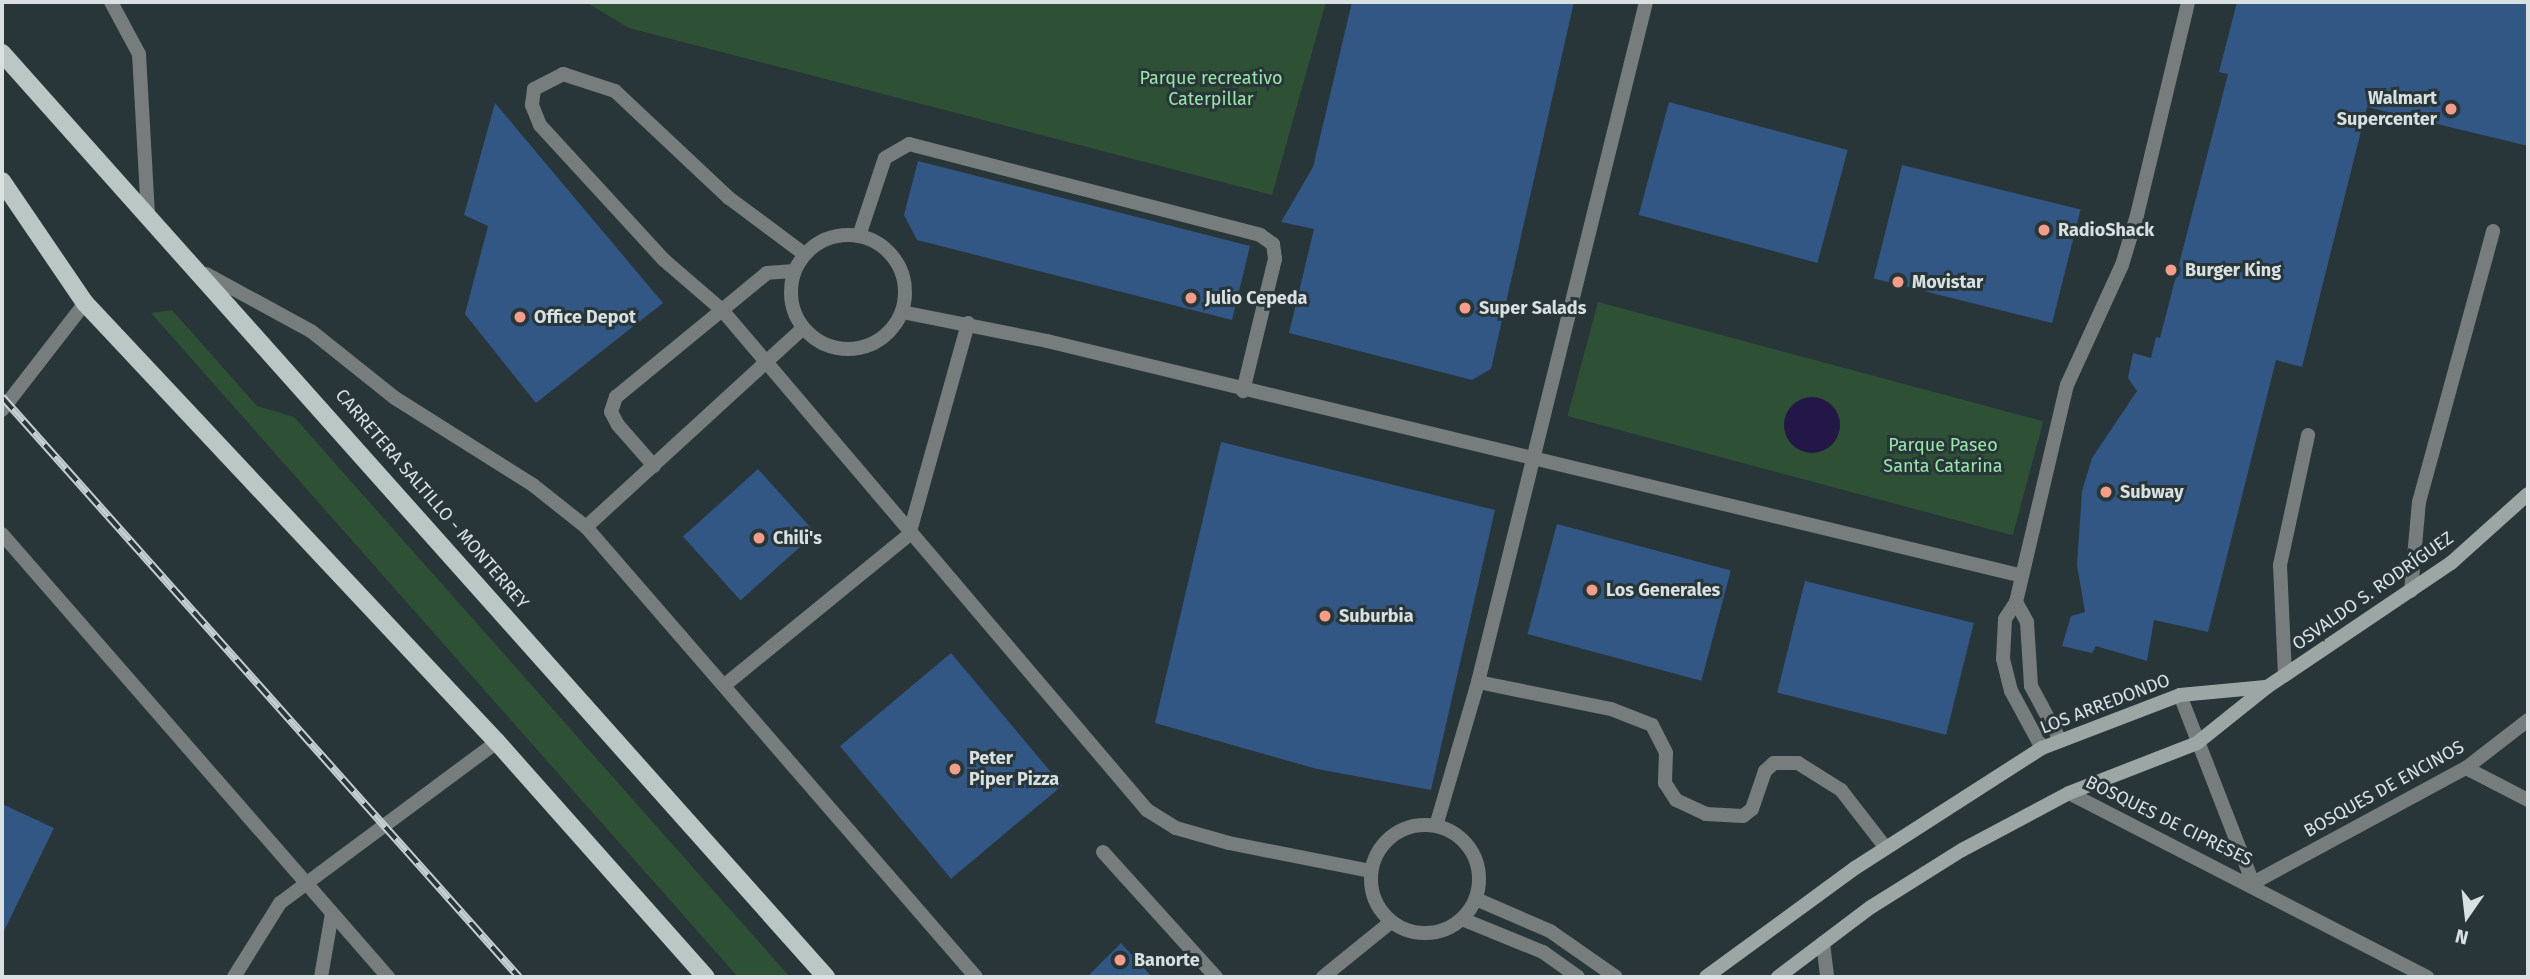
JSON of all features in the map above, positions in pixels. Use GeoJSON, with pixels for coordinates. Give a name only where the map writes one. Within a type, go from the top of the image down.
{"type":"FeatureCollection","features":[{"type":"Feature","properties":{"kind":"main road","name":"CARRETERA SALTILLO - MONTERREY"},"geometry":{"type":"LineString","coordinates":[[2,53],[205,274],[826,977]]}},
{"type":"Feature","properties":{"kind":"main road"},"geometry":{"type":"LineString","coordinates":[[2,181],[85,303],[497,742],[706,977]]}},
{"type":"Feature","properties":{"kind":"street"},"geometry":{"type":"LineString","coordinates":[[110,2],[139,54],[148,214]]}},
{"type":"Feature","properties":{"kind":"street"},"geometry":{"type":"LineString","coordinates":[[1436,826],[1478,682],[1646,2]]}},
{"type":"Feature","properties":{"kind":"street"},"geometry":{"type":"LineString","coordinates":[[2042,747],[2011,691],[2003,659],[2005,619],[2016,602],[2019,575],[2067,385],[2137,215],[2188,2]]}},
{"type":"Feature","properties":{"kind":"street"},"geometry":{"type":"LineString","coordinates":[[804,254],[729,198],[615,91],[576,75],[546,78],[534,89],[532,106],[540,125],[664,260],[722,310],[909,535],[1147,810],[1176,828],[1229,843],[1371,871]]}},
{"type":"Feature","properties":{"kind":"street"},"geometry":{"type":"LineString","coordinates":[[859,236],[885,158],[909,144],[1261,235],[1272,244],[1275,259],[1242,391]]}},
{"type":"Feature","properties":{"kind":"street"},"geometry":{"type":"LineString","coordinates":[[2,199],[32,225]]}},
{"type":"Feature","properties":{"kind":"street"},"geometry":{"type":"LineString","coordinates":[[2411,591],[2419,502],[2493,231]]}},
{"type":"Feature","properties":{"kind":"street"},"geometry":{"type":"LineString","coordinates":[[859,236],[877,243],[902,273],[902,312],[893,327],[865,346],[831,347],[803,328],[790,291],[794,271],[804,254],[820,242],[859,236]]}},
{"type":"Feature","properties":{"kind":"street"},"geometry":{"type":"LineString","coordinates":[[654,466],[614,419],[616,397],[766,273],[794,271]]}},
{"type":"Feature","properties":{"kind":"street"},"geometry":{"type":"LineString","coordinates":[[205,274],[311,331],[395,398],[533,485],[586,527],[726,684],[976,977]]}},
{"type":"Feature","properties":{"kind":"street"},"geometry":{"type":"LineString","coordinates":[[2,410],[85,303]]}},
{"type":"Feature","properties":{"kind":"street"},"geometry":{"type":"LineString","coordinates":[[902,312],[968,323],[1242,391],[2019,575]]}},
{"type":"Feature","properties":{"kind":"street"},"geometry":{"type":"LineString","coordinates":[[726,684],[909,535],[968,323]]}},
{"type":"Feature","properties":{"kind":"street"},"geometry":{"type":"LineString","coordinates":[[586,527],[766,365],[803,328]]}},
{"type":"Feature","properties":{"kind":"street"},"geometry":{"type":"LineString","coordinates":[[2285,675],[2280,565],[2308,435]]}},
{"type":"Feature","properties":{"kind":"street","name":"OSVALDO S. RODRÍGUEZ"},"geometry":{"type":"LineString","coordinates":[[2267,687],[2411,591],[2528,494]]}},
{"type":"Feature","properties":{"kind":"street"},"geometry":{"type":"LineString","coordinates":[[2,534],[388,977]]}},
{"type":"Feature","properties":{"kind":"street"},"geometry":{"type":"LineString","coordinates":[[2016,602],[2026,622],[2031,686],[2060,740]]}},
{"type":"Feature","properties":{"kind":"street"},"geometry":{"type":"LineString","coordinates":[[1478,682],[1611,709],[1652,725],[1666,752],[1665,783],[1676,800],[1706,814],[1743,816],[1752,810],[1765,771],[1773,763],[1798,763],[1841,790],[1886,848]]}},
{"type":"Feature","properties":{"kind":"street"},"geometry":{"type":"LineString","coordinates":[[1778,977],[1962,850],[2069,793],[2197,743],[2267,687]]}},
{"type":"Feature","properties":{"kind":"street","name":"LOS ARREDONDO"},"geometry":{"type":"LineString","coordinates":[[1706,977],[1886,848],[2042,747],[2180,695],[2267,687]]}},
{"type":"Feature","properties":{"kind":"street","name":"BOSQUES DE CIPRESES"},"geometry":{"type":"LineString","coordinates":[[2180,695],[2253,883]]}},
{"type":"Feature","properties":{"kind":"street","name":"BOSQUES DE ENCINOS"},"geometry":{"type":"LineString","coordinates":[[2253,883],[2466,768],[2528,720]]}},
{"type":"Feature","properties":{"kind":"street"},"geometry":{"type":"LineString","coordinates":[[234,977],[280,903],[497,742]]}},
{"type":"Feature","properties":{"kind":"street"},"geometry":{"type":"LineString","coordinates":[[2466,768],[2528,800]]}},
{"type":"Feature","properties":{"kind":"street","name":"BOSQUES DE CIPRESES"},"geometry":{"type":"LineString","coordinates":[[2069,793],[2253,883],[2427,977]]}},
{"type":"Feature","properties":{"kind":"street"},"geometry":{"type":"LineString","coordinates":[[1436,826],[1473,853],[1480,883],[1476,899],[1462,919],[1427,934],[1391,922],[1371,890],[1371,871],[1394,835],[1436,826]]}},
{"type":"Feature","properties":{"kind":"street"},"geometry":{"type":"LineString","coordinates":[[1103,852],[1216,977]]}},
{"type":"Feature","properties":{"kind":"street"},"geometry":{"type":"LineString","coordinates":[[1476,899],[1550,931],[1616,977]]}},
{"type":"Feature","properties":{"kind":"street"},"geometry":{"type":"LineString","coordinates":[[321,977],[332,913]]}},
{"type":"Feature","properties":{"kind":"street"},"geometry":{"type":"LineString","coordinates":[[1462,919],[1543,952],[1578,977]]}},
{"type":"Feature","properties":{"kind":"street"},"geometry":{"type":"LineString","coordinates":[[1323,977],[1391,922]]}},
{"type":"Feature","properties":{"kind":"street"},"geometry":{"type":"LineString","coordinates":[[1824,943],[1827,977]]}},
{"type":"Feature","properties":{"kind":"green space","name":"Parque recreativo Caterpillar"},"geometry":{"type":"Polygon","coordinates":[[[586,2],[1326,2],[1272,195],[629,28],[586,2]]]}},
{"type":"Feature","properties":{"kind":"green space","name":"Parque Paseo Santa Catarina"},"geometry":{"type":"Polygon","coordinates":[[[1598,302],[2043,421],[2013,535],[1567,416],[1598,302]]]}},
{"type":"Feature","properties":{"kind":"green space"},"geometry":{"type":"Polygon","coordinates":[[[172,310],[257,406],[294,417],[790,977],[738,977],[151,313],[172,310]]]}},
{"type":"Feature","properties":{"kind":"shaded area"},"geometry":{"type":"Polygon","coordinates":[[[1807,397],[1817,397],[1832,405],[1838,414],[1838,436],[1832,445],[1817,453],[1807,453],[1789,441],[1784,430],[1784,420],[1796,402],[1807,397]]]}},
{"type":"Feature","properties":{"kind":"building"},"geometry":{"type":"Polygon","coordinates":[[[1352,2],[1574,2],[1491,369],[1472,380],[1289,333],[1314,229],[1281,222],[1313,167],[1352,2]]]}},
{"type":"Feature","properties":{"kind":"building"},"geometry":{"type":"Polygon","coordinates":[[[2237,2],[2528,2],[2528,146],[2367,107],[2302,367],[2276,360],[2208,632],[2154,620],[2147,661],[2096,646],[2092,653],[2062,646],[2071,616],[2085,612],[2077,565],[2082,491],[2092,458],[2137,391],[2128,378],[2133,353],[2151,358],[2156,337],[2160,338],[2228,74],[2219,72],[2237,2]]]}},
{"type":"Feature","properties":{"kind":"building"},"geometry":{"type":"Polygon","coordinates":[[[1669,102],[1848,150],[1817,263],[1639,215],[1669,102]]]}},
{"type":"Feature","properties":{"kind":"building"},"geometry":{"type":"Polygon","coordinates":[[[495,103],[663,303],[536,403],[465,314],[488,226],[464,215],[495,103]]]}},
{"type":"Feature","properties":{"kind":"building"},"geometry":{"type":"Polygon","coordinates":[[[918,161],[1250,246],[1232,320],[917,240],[904,215],[918,161]]]}},
{"type":"Feature","properties":{"kind":"building"},"geometry":{"type":"Polygon","coordinates":[[[1902,165],[2081,210],[2052,323],[1874,279],[1902,165]]]}},
{"type":"Feature","properties":{"kind":"building","name":"Suburbia"},"geometry":{"type":"Polygon","coordinates":[[[1221,442],[1495,510],[1431,790],[1317,769],[1155,723],[1221,442]]]}},
{"type":"Feature","properties":{"kind":"building"},"geometry":{"type":"Polygon","coordinates":[[[758,469],[816,533],[740,600],[683,537],[758,469]]]}},
{"type":"Feature","properties":{"kind":"building"},"geometry":{"type":"Polygon","coordinates":[[[1557,524],[1731,571],[1701,681],[1527,634],[1557,524]]]}},
{"type":"Feature","properties":{"kind":"building"},"geometry":{"type":"Polygon","coordinates":[[[1805,581],[1974,623],[1946,735],[1777,693],[1805,581]]]}},
{"type":"Feature","properties":{"kind":"building"},"geometry":{"type":"Polygon","coordinates":[[[951,653],[1062,786],[951,879],[840,746],[951,653]]]}},
{"type":"Feature","properties":{"kind":"building"},"geometry":{"type":"Polygon","coordinates":[[[2,804],[54,828],[2,935],[2,804]]]}},
{"type":"Feature","properties":{"kind":"building","name":"Banorte"},"geometry":{"type":"Polygon","coordinates":[[[1121,943],[1152,977],[1087,977],[1121,943]]]}},
{"type":"Feature","properties":{"kind":"railway"},"geometry":{"type":"LineString","coordinates":[[2,397],[519,977]]}},
{"type":"Feature","properties":{"kind":"place","name":"Walmart Supercenter"},"geometry":{"type":"Point","coordinates":[2451,109]}},
{"type":"Feature","properties":{"kind":"place","name":"RadioShack"},"geometry":{"type":"Point","coordinates":[2044,230]}},
{"type":"Feature","properties":{"kind":"place","name":"Burger King"},"geometry":{"type":"Point","coordinates":[2171,270]}},
{"type":"Feature","properties":{"kind":"place","name":"Movistar"},"geometry":{"type":"Point","coordinates":[1898,282]}},
{"type":"Feature","properties":{"kind":"place","name":"Julio Cepeda"},"geometry":{"type":"Point","coordinates":[1191,298]}},
{"type":"Feature","properties":{"kind":"place","name":"Super Salads"},"geometry":{"type":"Point","coordinates":[1465,308]}},
{"type":"Feature","properties":{"kind":"place","name":"Office Depot"},"geometry":{"type":"Point","coordinates":[520,317]}},
{"type":"Feature","properties":{"kind":"place","name":"Subway"},"geometry":{"type":"Point","coordinates":[2106,492]}},
{"type":"Feature","properties":{"kind":"place","name":"Chili's"},"geometry":{"type":"Point","coordinates":[759,538]}},
{"type":"Feature","properties":{"kind":"place","name":"Los Generales"},"geometry":{"type":"Point","coordinates":[1592,590]}},
{"type":"Feature","properties":{"kind":"place","name":"Suburbia"},"geometry":{"type":"Point","coordinates":[1325,616]}},
{"type":"Feature","properties":{"kind":"place","name":"Peter Piper Pizza"},"geometry":{"type":"Point","coordinates":[955,769]}},
{"type":"Feature","properties":{"kind":"place","name":"Banorte"},"geometry":{"type":"Point","coordinates":[1120,960]}}]}
